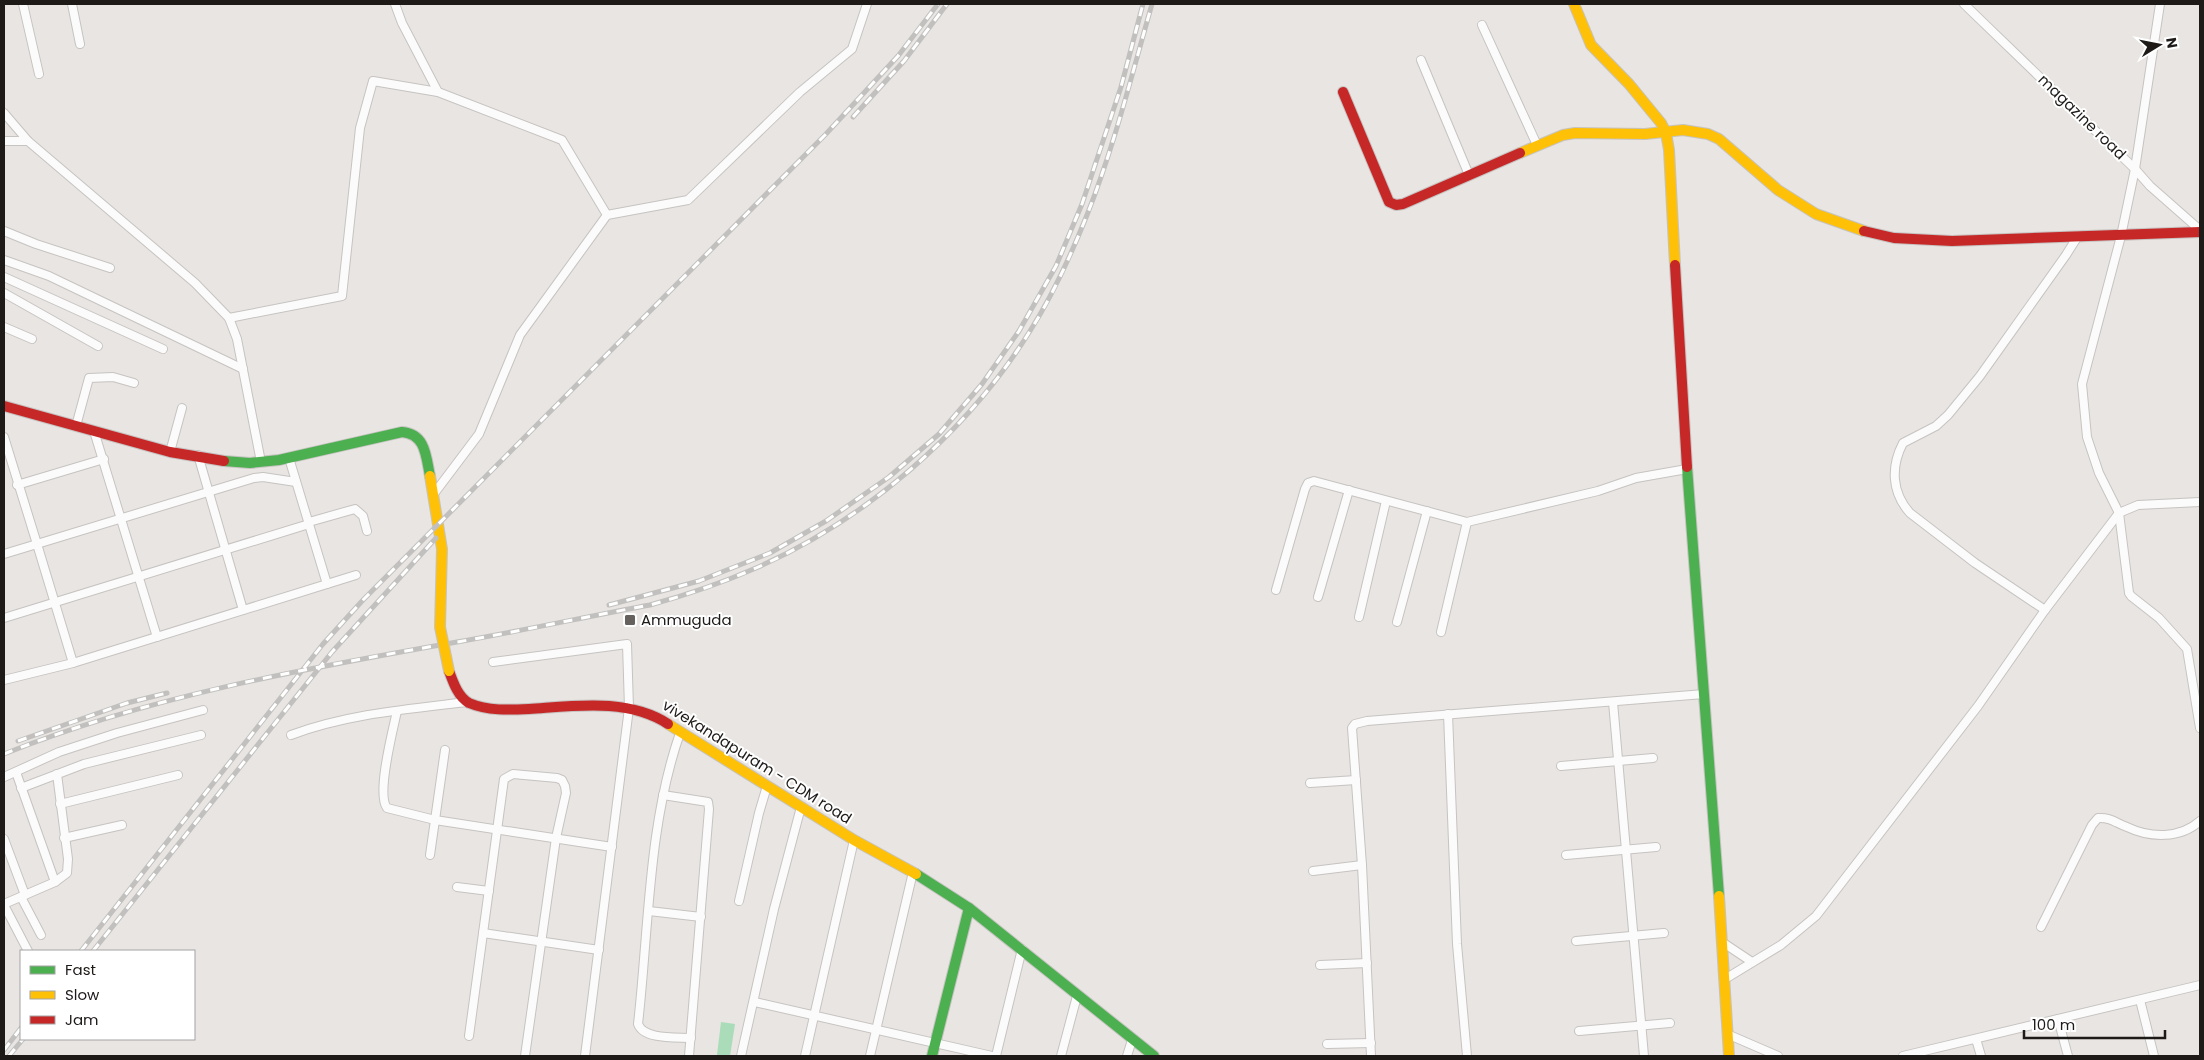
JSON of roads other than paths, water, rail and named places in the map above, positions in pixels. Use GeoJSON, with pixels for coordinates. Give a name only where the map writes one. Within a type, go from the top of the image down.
{"type":"FeatureCollection","features":[{"type":"Feature","properties":{"kind":"street"},"geometry":{"type":"LineString","coordinates":[[23,4],[39,74]]}},
{"type":"Feature","properties":{"kind":"street"},"geometry":{"type":"LineString","coordinates":[[72,4],[80,44]]}},
{"type":"Feature","properties":{"kind":"street"},"geometry":{"type":"LineString","coordinates":[[395,4],[402,23],[438,92]]}},
{"type":"Feature","properties":{"kind":"street"},"geometry":{"type":"LineString","coordinates":[[433,495],[479,434],[520,335],[607,215],[688,200],[800,92],[852,49],[867,4]]}},
{"type":"Feature","properties":{"kind":"street"},"geometry":{"type":"LineString","coordinates":[[1574,4],[1591,45],[1629,84],[1662,123],[1666,133],[1687,469],[1725,979],[1729,1056]]}},
{"type":"Feature","properties":{"kind":"street","name":"magazine road"},"geometry":{"type":"LineString","coordinates":[[1964,4],[2135,169],[2150,186],[2200,231]]}},
{"type":"Feature","properties":{"kind":"street"},"geometry":{"type":"LineString","coordinates":[[2160,4],[2135,169],[2122,236],[2082,384],[2087,437],[2099,473],[2119,513],[2129,593],[2159,618],[2187,649],[2200,728]]}},
{"type":"Feature","properties":{"kind":"street"},"geometry":{"type":"LineString","coordinates":[[1482,25],[1537,145]]}},
{"type":"Feature","properties":{"kind":"street"},"geometry":{"type":"LineString","coordinates":[[1421,60],[1469,175]]}},
{"type":"Feature","properties":{"kind":"street"},"geometry":{"type":"LineString","coordinates":[[229,318],[342,296],[360,128],[373,81],[438,92],[562,140],[607,215]]}},
{"type":"Feature","properties":{"kind":"street"},"geometry":{"type":"LineString","coordinates":[[1343,92],[1388,202],[1396,205],[1403,204],[1563,135],[1575,132],[1617,134],[1666,133],[1683,130],[1708,134],[1728,146],[1778,190],[1816,214],[1873,234],[1894,238],[1936,241],[2122,236],[2200,231]]}},
{"type":"Feature","properties":{"kind":"street"},"geometry":{"type":"LineString","coordinates":[[4,113],[28,141],[195,283],[229,318],[237,339],[261,462]]}},
{"type":"Feature","properties":{"kind":"street"},"geometry":{"type":"LineString","coordinates":[[4,141],[28,141]]}},
{"type":"Feature","properties":{"kind":"street"},"geometry":{"type":"LineString","coordinates":[[4,231],[36,244],[110,268]]}},
{"type":"Feature","properties":{"kind":"street"},"geometry":{"type":"LineString","coordinates":[[2044,610],[1975,563],[1910,512],[1905,507],[1897,488],[1894,468],[1903,442],[1936,426],[1962,398],[2078,236]]}},
{"type":"Feature","properties":{"kind":"street"},"geometry":{"type":"LineString","coordinates":[[4,260],[49,276],[138,317],[243,369]]}},
{"type":"Feature","properties":{"kind":"street"},"geometry":{"type":"LineString","coordinates":[[4,276],[163,349]]}},
{"type":"Feature","properties":{"kind":"street"},"geometry":{"type":"LineString","coordinates":[[4,293],[98,346]]}},
{"type":"Feature","properties":{"kind":"street"},"geometry":{"type":"LineString","coordinates":[[131,333],[138,317]]}},
{"type":"Feature","properties":{"kind":"street"},"geometry":{"type":"LineString","coordinates":[[4,328],[32,339]]}},
{"type":"Feature","properties":{"kind":"street"},"geometry":{"type":"LineString","coordinates":[[76,426],[89,378],[114,378],[134,383]]}},
{"type":"Feature","properties":{"kind":"street"},"geometry":{"type":"LineString","coordinates":[[4,406],[170,452],[198,455],[227,462],[261,462],[290,458],[408,431],[421,440],[425,449],[440,533],[443,564],[440,626],[454,686],[467,702]]}},
{"type":"Feature","properties":{"kind":"street"},"geometry":{"type":"LineString","coordinates":[[170,452],[182,408]]}},
{"type":"Feature","properties":{"kind":"street"},"geometry":{"type":"LineString","coordinates":[[94,431],[157,637]]}},
{"type":"Feature","properties":{"kind":"street"},"geometry":{"type":"LineString","coordinates":[[4,438],[73,663]]}},
{"type":"Feature","properties":{"kind":"street"},"geometry":{"type":"LineString","coordinates":[[198,455],[207,492],[243,610]]}},
{"type":"Feature","properties":{"kind":"street"},"geometry":{"type":"LineString","coordinates":[[4,466],[9,458]]}},
{"type":"Feature","properties":{"kind":"street"},"geometry":{"type":"LineString","coordinates":[[290,458],[327,584]]}},
{"type":"Feature","properties":{"kind":"street"},"geometry":{"type":"LineString","coordinates":[[17,485],[104,459]]}},
{"type":"Feature","properties":{"kind":"street"},"geometry":{"type":"LineString","coordinates":[[1276,590],[1308,484],[1314,481],[1467,522],[1598,491],[1636,478],[1687,469]]}},
{"type":"Feature","properties":{"kind":"street"},"geometry":{"type":"LineString","coordinates":[[4,554],[207,492],[263,477],[296,482]]}},
{"type":"Feature","properties":{"kind":"street"},"geometry":{"type":"LineString","coordinates":[[1318,597],[1349,490]]}},
{"type":"Feature","properties":{"kind":"street"},"geometry":{"type":"LineString","coordinates":[[1359,617],[1386,501]]}},
{"type":"Feature","properties":{"kind":"street"},"geometry":{"type":"LineString","coordinates":[[1725,979],[1795,934],[1816,916],[1978,706],[2044,610],[2119,513],[2138,505],[2200,502]]}},
{"type":"Feature","properties":{"kind":"street"},"geometry":{"type":"LineString","coordinates":[[4,618],[355,510],[363,516],[367,531]]}},
{"type":"Feature","properties":{"kind":"street"},"geometry":{"type":"LineString","coordinates":[[1397,622],[1427,512]]}},
{"type":"Feature","properties":{"kind":"street"},"geometry":{"type":"LineString","coordinates":[[1441,632],[1467,522]]}},
{"type":"Feature","properties":{"kind":"street"},"geometry":{"type":"LineString","coordinates":[[4,680],[73,663],[356,575]]}},
{"type":"Feature","properties":{"kind":"street"},"geometry":{"type":"LineString","coordinates":[[493,662],[627,644],[629,708],[585,1056]]}},
{"type":"Feature","properties":{"kind":"street"},"geometry":{"type":"LineString","coordinates":[[1371,1056],[1362,865],[1352,728],[1355,724],[1367,721],[1448,714],[1704,694]]}},
{"type":"Feature","properties":{"kind":"street"},"geometry":{"type":"LineString","coordinates":[[291,735],[314,726],[397,711],[467,702]]}},
{"type":"Feature","properties":{"kind":"street","name":"vivekandapuram - CDM road"},"geometry":{"type":"LineString","coordinates":[[467,702],[489,709],[513,710],[581,706],[629,708],[656,716],[680,733],[854,840],[913,872],[969,908],[1022,949],[1076,996],[1154,1056]]}},
{"type":"Feature","properties":{"kind":"street"},"geometry":{"type":"LineString","coordinates":[[1613,702],[1644,1056]]}},
{"type":"Feature","properties":{"kind":"street"},"geometry":{"type":"LineString","coordinates":[[4,776],[58,752],[117,733],[203,710]]}},
{"type":"Feature","properties":{"kind":"street"},"geometry":{"type":"LineString","coordinates":[[397,711],[382,796],[384,805],[387,808],[436,820],[612,847]]}},
{"type":"Feature","properties":{"kind":"street"},"geometry":{"type":"LineString","coordinates":[[1448,714],[1456,944],[1467,1056]]}},
{"type":"Feature","properties":{"kind":"street"},"geometry":{"type":"LineString","coordinates":[[680,733],[670,760],[659,816],[638,1024],[648,1034],[690,1038]]}},
{"type":"Feature","properties":{"kind":"street"},"geometry":{"type":"LineString","coordinates":[[21,788],[84,764],[201,734]]}},
{"type":"Feature","properties":{"kind":"street"},"geometry":{"type":"LineString","coordinates":[[430,855],[445,750]]}},
{"type":"Feature","properties":{"kind":"street"},"geometry":{"type":"LineString","coordinates":[[1561,766],[1653,758]]}},
{"type":"Feature","properties":{"kind":"street"},"geometry":{"type":"LineString","coordinates":[[27,950],[4,904],[65,877],[68,868],[57,774]]}},
{"type":"Feature","properties":{"kind":"street"},"geometry":{"type":"LineString","coordinates":[[469,1036],[504,779],[512,774],[557,778],[565,786],[566,793],[556,838],[543,941],[525,1056]]}},
{"type":"Feature","properties":{"kind":"street"},"geometry":{"type":"LineString","coordinates":[[17,775],[56,882]]}},
{"type":"Feature","properties":{"kind":"street"},"geometry":{"type":"LineString","coordinates":[[60,804],[178,775]]}},
{"type":"Feature","properties":{"kind":"street"},"geometry":{"type":"LineString","coordinates":[[1310,783],[1356,780]]}},
{"type":"Feature","properties":{"kind":"street"},"geometry":{"type":"LineString","coordinates":[[739,902],[758,813],[767,786]]}},
{"type":"Feature","properties":{"kind":"street"},"geometry":{"type":"LineString","coordinates":[[663,795],[708,802],[709,809],[689,1056]]}},
{"type":"Feature","properties":{"kind":"street"},"geometry":{"type":"LineString","coordinates":[[741,1056],[774,909],[801,807]]}},
{"type":"Feature","properties":{"kind":"street"},"geometry":{"type":"LineString","coordinates":[[2042,927],[2092,826],[2098,818],[2112,819],[2144,834],[2178,833],[2193,828],[2200,821]]}},
{"type":"Feature","properties":{"kind":"street"},"geometry":{"type":"LineString","coordinates":[[64,838],[122,824]]}},
{"type":"Feature","properties":{"kind":"street"},"geometry":{"type":"LineString","coordinates":[[4,839],[23,896],[41,935]]}},
{"type":"Feature","properties":{"kind":"street"},"geometry":{"type":"LineString","coordinates":[[805,1056],[854,840]]}},
{"type":"Feature","properties":{"kind":"street"},"geometry":{"type":"LineString","coordinates":[[1566,855],[1656,847]]}},
{"type":"Feature","properties":{"kind":"street"},"geometry":{"type":"LineString","coordinates":[[1314,871],[1362,865]]}},
{"type":"Feature","properties":{"kind":"street"},"geometry":{"type":"LineString","coordinates":[[870,1056],[913,872]]}},
{"type":"Feature","properties":{"kind":"street"},"geometry":{"type":"LineString","coordinates":[[457,888],[489,891]]}},
{"type":"Feature","properties":{"kind":"street"},"geometry":{"type":"LineString","coordinates":[[932,1056],[969,908]]}},
{"type":"Feature","properties":{"kind":"street"},"geometry":{"type":"LineString","coordinates":[[648,911],[701,917]]}},
{"type":"Feature","properties":{"kind":"street"},"geometry":{"type":"LineString","coordinates":[[483,933],[599,950]]}},
{"type":"Feature","properties":{"kind":"street"},"geometry":{"type":"LineString","coordinates":[[1576,942],[1664,933]]}},
{"type":"Feature","properties":{"kind":"street"},"geometry":{"type":"LineString","coordinates":[[1722,942],[1752,962]]}},
{"type":"Feature","properties":{"kind":"street"},"geometry":{"type":"LineString","coordinates":[[754,1002],[994,1056],[1022,949]]}},
{"type":"Feature","properties":{"kind":"street"},"geometry":{"type":"LineString","coordinates":[[1320,965],[1367,963]]}},
{"type":"Feature","properties":{"kind":"street"},"geometry":{"type":"LineString","coordinates":[[1903,1056],[2200,985]]}},
{"type":"Feature","properties":{"kind":"street"},"geometry":{"type":"LineString","coordinates":[[1061,1056],[1076,996]]}},
{"type":"Feature","properties":{"kind":"street"},"geometry":{"type":"LineString","coordinates":[[2140,1000],[2154,1056]]}},
{"type":"Feature","properties":{"kind":"street"},"geometry":{"type":"LineString","coordinates":[[2058,1019],[2068,1056]]}},
{"type":"Feature","properties":{"kind":"street"},"geometry":{"type":"LineString","coordinates":[[1579,1031],[1670,1023]]}},
{"type":"Feature","properties":{"kind":"street"},"geometry":{"type":"LineString","coordinates":[[1728,1034],[1778,1056]]}},
{"type":"Feature","properties":{"kind":"street"},"geometry":{"type":"LineString","coordinates":[[1976,1038],[1981,1056]]}},
{"type":"Feature","properties":{"kind":"street"},"geometry":{"type":"LineString","coordinates":[[1127,1056],[1132,1040]]}},
{"type":"Feature","properties":{"kind":"street"},"geometry":{"type":"LineString","coordinates":[[1328,1044],[1370,1043]]}},
{"type":"Feature","properties":{"kind":"railway"},"geometry":{"type":"LineString","coordinates":[[82,950],[323,644],[363,600],[825,135],[898,56],[938,4]]}},
{"type":"Feature","properties":{"kind":"railway"},"geometry":{"type":"LineString","coordinates":[[853,117],[904,61],[947,4]]}},
{"type":"Feature","properties":{"kind":"railway"},"geometry":{"type":"LineString","coordinates":[[609,605],[699,581],[770,553],[826,521],[889,477],[939,434],[982,384],[1019,331],[1056,266],[1082,204],[1121,87],[1143,4]]}},
{"type":"Feature","properties":{"kind":"railway"},"geometry":{"type":"LineString","coordinates":[[4,754],[114,716],[227,686],[650,605],[730,579],[756,568],[836,525],[874,499],[910,470],[944,438],[976,404],[1005,368],[1030,331],[1068,260],[1097,189],[1152,4]]}},
{"type":"Feature","properties":{"kind":"railway"},"geometry":{"type":"LineString","coordinates":[[94,950],[332,652],[436,538]]}},
{"type":"Feature","properties":{"kind":"railway"},"geometry":{"type":"LineString","coordinates":[[18,741],[127,703],[167,693]]}},
{"type":"Feature","properties":{"kind":"railway"},"geometry":{"type":"LineString","coordinates":[[4,1050],[20,1029]]}},
{"type":"Feature","properties":{"kind":"railway"},"geometry":{"type":"LineString","coordinates":[[9,1056],[22,1040]]}},
{"type":"Feature","properties":{"kind":"place","name":"Ammuguda"},"geometry":{"type":"Point","coordinates":[630,620]}}]}
